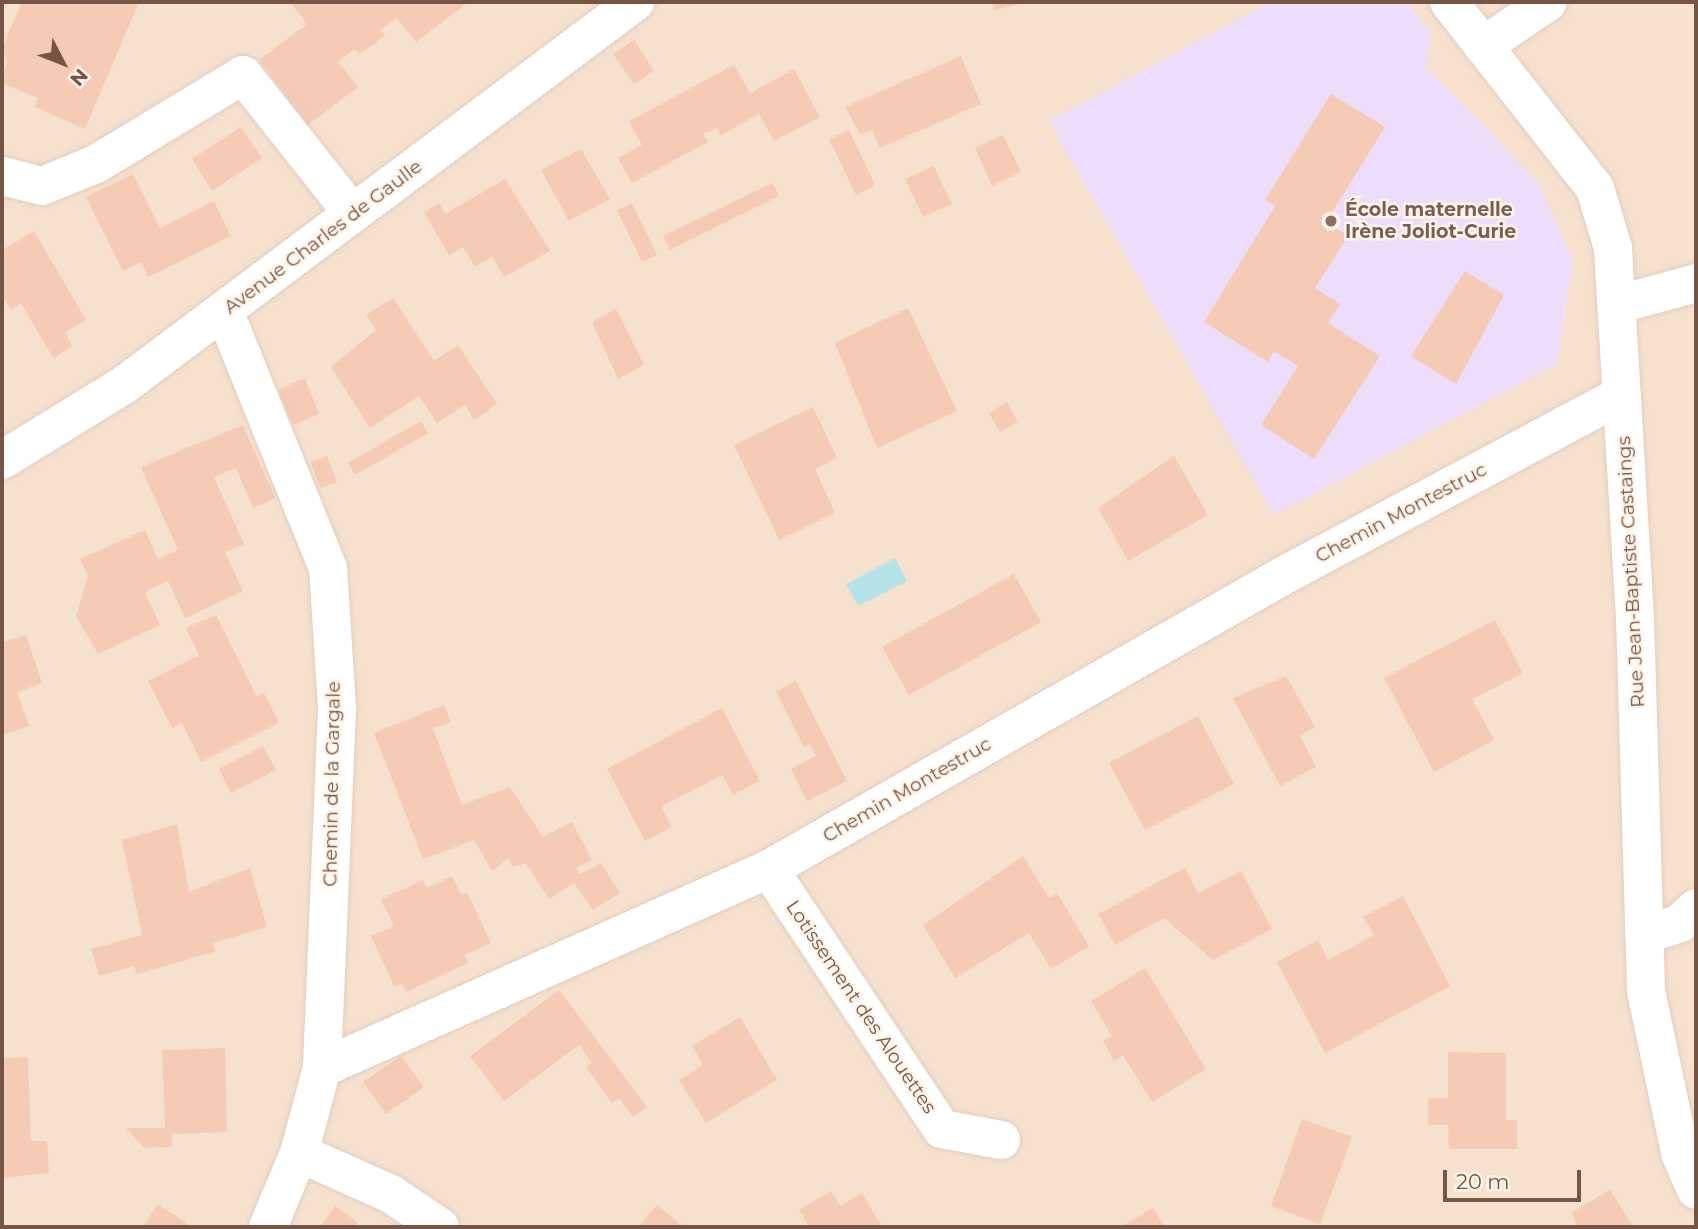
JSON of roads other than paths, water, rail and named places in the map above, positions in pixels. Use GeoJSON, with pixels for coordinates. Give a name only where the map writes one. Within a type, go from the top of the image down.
{"type":"FeatureCollection","features":[{"type":"Feature","properties":{"kind":"street","name":"Avenue Charles de Gaulle"},"geometry":{"type":"LineString","coordinates":[[2,460],[124,385],[635,2]]}},
{"type":"Feature","properties":{"kind":"street","name":"Rue Jean-Baptiste Castaings"},"geometry":{"type":"LineString","coordinates":[[1448,2],[1595,188],[1613,248],[1620,304],[1646,992],[1664,1091],[1696,1190]]}},
{"type":"Feature","properties":{"kind":"street"},"geometry":{"type":"LineString","coordinates":[[1483,46],[1548,2]]}},
{"type":"Feature","properties":{"kind":"street"},"geometry":{"type":"LineString","coordinates":[[2,176],[42,186],[96,164],[243,75],[353,214]]}},
{"type":"Feature","properties":{"kind":"street"},"geometry":{"type":"LineString","coordinates":[[1620,304],[1696,284]]}},
{"type":"Feature","properties":{"kind":"street","name":"Chemin de la Gargale"},"geometry":{"type":"LineString","coordinates":[[224,312],[328,568],[337,709],[322,1068]]}},
{"type":"Feature","properties":{"kind":"street","name":"Chemin Montestruc"},"geometry":{"type":"LineString","coordinates":[[322,1068],[769,869],[1290,572],[1622,395]]}},
{"type":"Feature","properties":{"kind":"street","name":"Lotissement des Alouettes"},"geometry":{"type":"LineString","coordinates":[[769,869],[942,1129],[1001,1140]]}},
{"type":"Feature","properties":{"kind":"street"},"geometry":{"type":"LineString","coordinates":[[1644,934],[1680,922],[1696,908]]}},
{"type":"Feature","properties":{"kind":"street"},"geometry":{"type":"LineString","coordinates":[[268,1227],[299,1153],[322,1068]]}},
{"type":"Feature","properties":{"kind":"street"},"geometry":{"type":"LineString","coordinates":[[299,1153],[391,1194],[440,1227]]}},
{"type":"Feature","properties":{"kind":"water"},"geometry":{"type":"Polygon","coordinates":[[[895,558],[907,581],[858,606],[846,584],[895,558]]]}},
{"type":"Feature","properties":{"kind":"place","name":"École maternelle Irène Joliot-Curie"},"geometry":{"type":"Point","coordinates":[1331,221]}}]}
